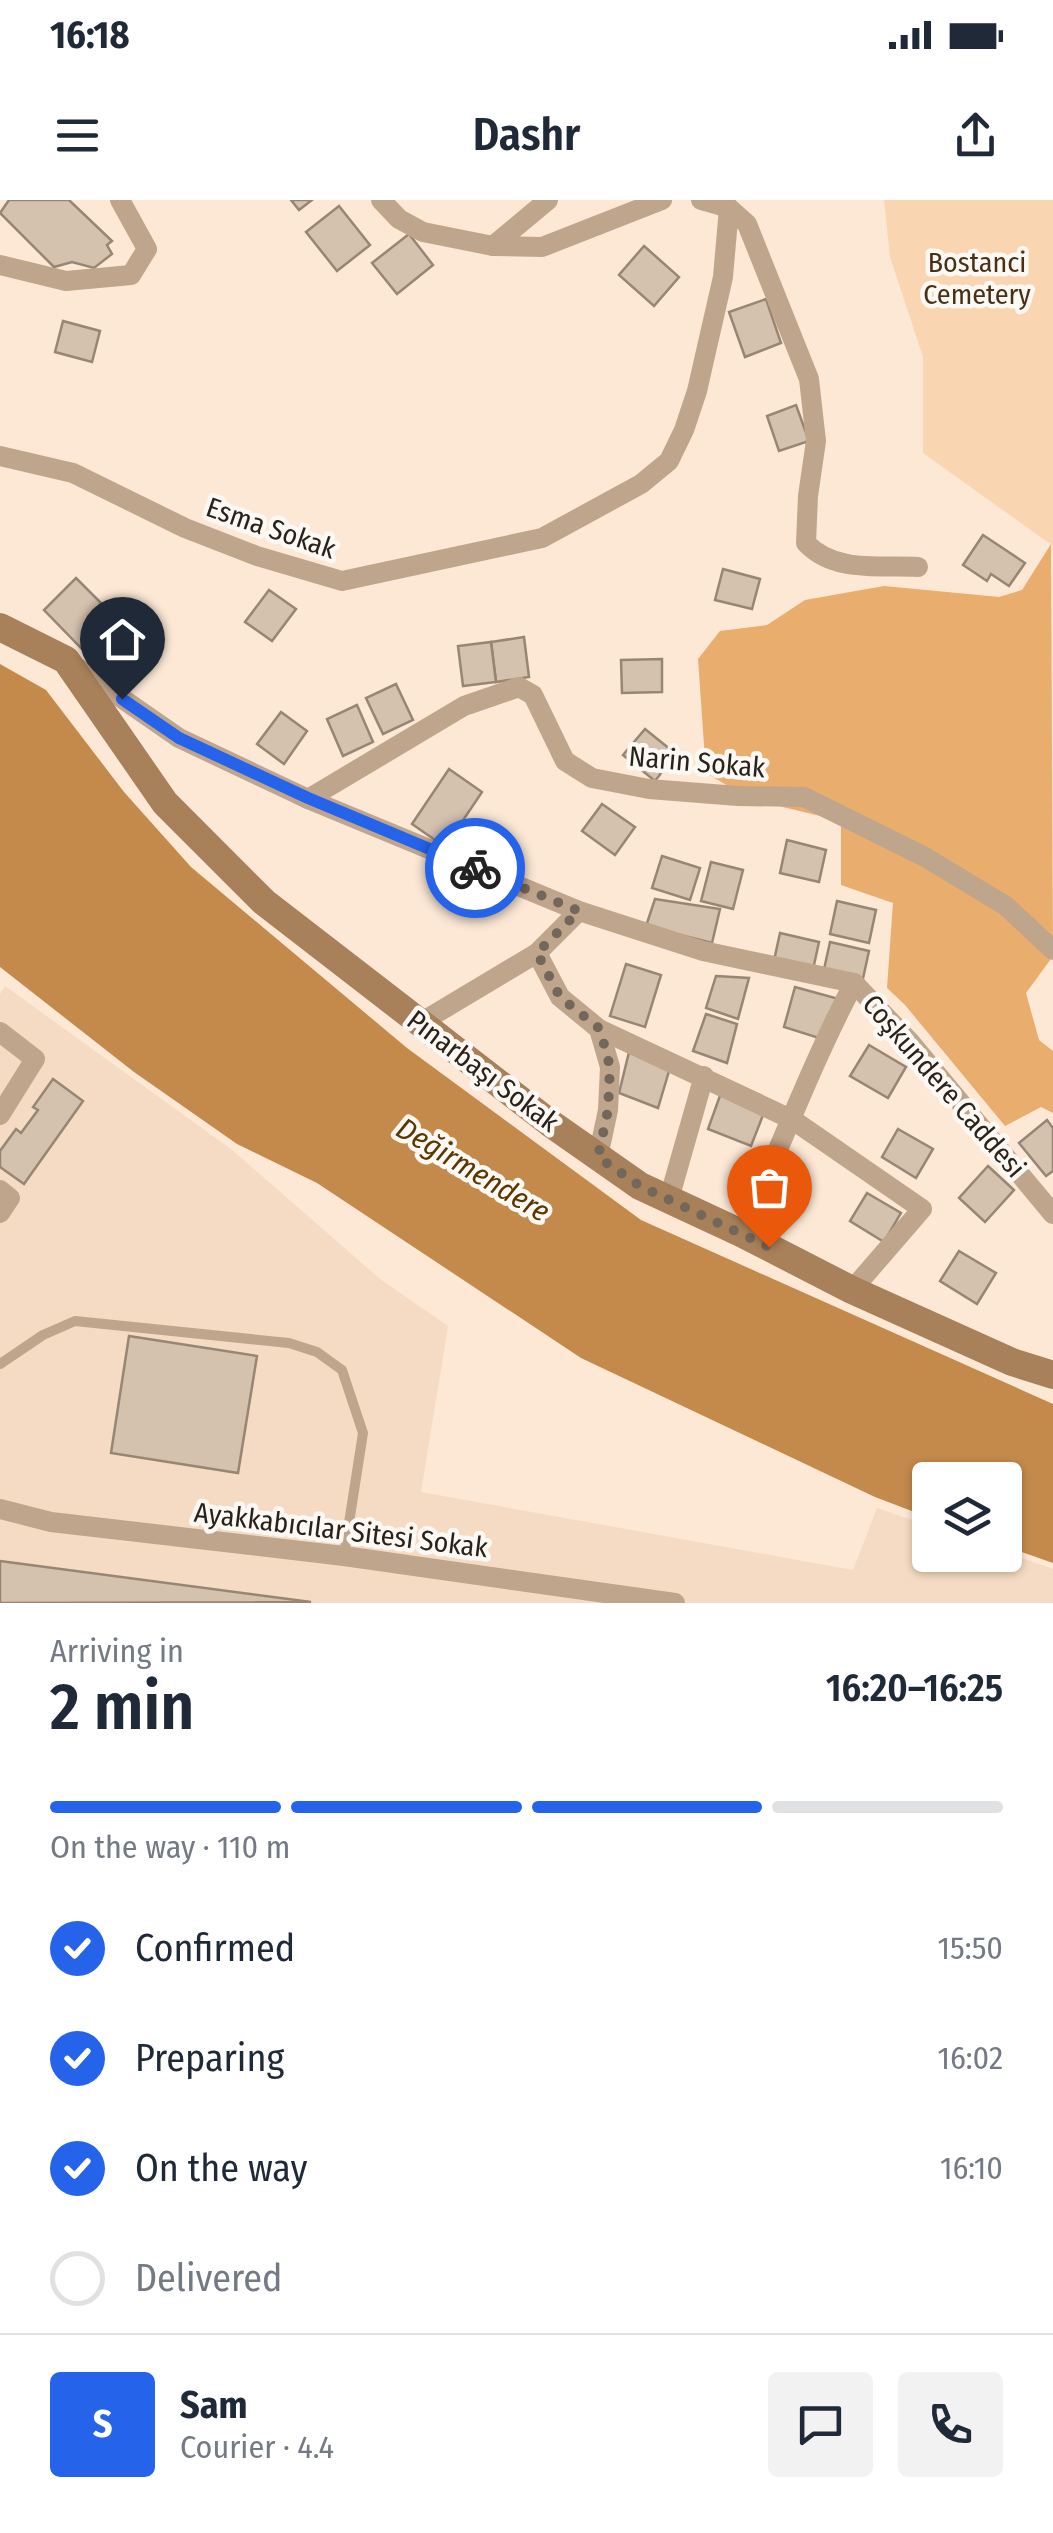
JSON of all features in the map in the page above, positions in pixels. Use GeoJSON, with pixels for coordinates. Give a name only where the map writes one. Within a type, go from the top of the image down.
{"type":"FeatureCollection","features":[{"type":"Feature","properties":{"kind":"street"},"geometry":{"type":"LineString","coordinates":[[0,265],[66,281],[131,274],[148,249],[120,200]]}},
{"type":"Feature","properties":{"kind":"street"},"geometry":{"type":"LineString","coordinates":[[382,200],[399,219],[423,232],[493,246],[542,247],[662,200]]}},
{"type":"Feature","properties":{"kind":"street"},"geometry":{"type":"LineString","coordinates":[[493,246],[548,200]]}},
{"type":"Feature","properties":{"kind":"street"},"geometry":{"type":"LineString","coordinates":[[701,200],[729,208],[747,224],[809,379],[816,441],[806,542],[826,560],[847,565],[918,568]]}},
{"type":"Feature","properties":{"kind":"street","name":"Esma Sokak"},"geometry":{"type":"LineString","coordinates":[[0,456],[73,473],[169,520],[257,556],[342,581],[542,538],[641,484],[669,461],[692,404],[723,277],[729,208]]}},
{"type":"Feature","properties":{"kind":"street","name":"Coşkundere Caddesi"},"geometry":{"type":"LineString","coordinates":[[0,627],[66,660],[179,738],[308,798],[579,911],[703,952],[854,983],[910,1042],[1053,1214]]}},
{"type":"Feature","properties":{"kind":"street","name":"Pınarbaşı Sokak"},"geometry":{"type":"LineString","coordinates":[[66,660],[165,803],[264,902],[598,1157],[640,1186],[852,1290],[1012,1362],[1053,1375]]}},
{"type":"Feature","properties":{"kind":"street","name":"Narin Sokak"},"geometry":{"type":"LineString","coordinates":[[308,798],[464,706],[518,686],[533,695],[564,762],[592,778],[649,790],[804,796],[925,857],[990,896],[1053,950]]}},
{"type":"Feature","properties":{"kind":"street"},"geometry":{"type":"LineString","coordinates":[[420,1023],[537,953],[579,911]]}},
{"type":"Feature","properties":{"kind":"street"},"geometry":{"type":"LineString","coordinates":[[537,953],[560,997],[600,1029],[793,1120],[922,1209],[852,1290]]}},
{"type":"Feature","properties":{"kind":"street"},"geometry":{"type":"LineString","coordinates":[[742,1233],[793,1120],[820,1048],[854,983]]}},
{"type":"Feature","properties":{"kind":"street"},"geometry":{"type":"LineString","coordinates":[[598,1157],[608,1110],[610,1067],[600,1029]]}},
{"type":"Feature","properties":{"kind":"street"},"geometry":{"type":"LineString","coordinates":[[0,1032],[35,1059],[0,1115]]}},
{"type":"Feature","properties":{"kind":"street"},"geometry":{"type":"LineString","coordinates":[[669,1200],[704,1076]]}},
{"type":"Feature","properties":{"kind":"street"},"geometry":{"type":"LineString","coordinates":[[0,1190],[10,1198],[0,1212]]}},
{"type":"Feature","properties":{"kind":"street","name":"Ayakkabıcılar Sitesi Sokak"},"geometry":{"type":"LineString","coordinates":[[0,1509],[51,1522],[344,1556],[675,1603]]}},
{"type":"Feature","properties":{"kind":"lane"},"geometry":{"type":"LineString","coordinates":[[0,1364],[43,1335],[75,1321],[289,1343],[317,1352],[342,1370],[363,1433],[344,1556]]}},
{"type":"Feature","properties":{"kind":"shaded area"},"geometry":{"type":"Polygon","coordinates":[[[1051,544],[1053,956],[1026,993],[1039,1040],[1053,1051],[1053,1113],[1041,1107],[1005,1126],[887,988],[893,903],[841,885],[841,821],[750,799],[706,773],[698,659],[720,631],[767,625],[805,600],[884,586],[999,597],[1022,590],[1051,544]]]}},
{"type":"Feature","properties":{"kind":"shaded area"},"geometry":{"type":"Polygon","coordinates":[[[5,986],[231,1149],[380,1279],[448,1326],[421,1492],[853,1570],[877,1508],[912,1520],[912,1572],[1022,1572],[1022,1558],[1053,1569],[1053,1603],[0,1603],[0,994],[5,986]]]}},
{"type":"Feature","properties":{"kind":"green space","name":"Bostanci Cemetery"},"geometry":{"type":"Polygon","coordinates":[[[884,200],[1053,200],[1053,546],[923,453],[923,357],[890,257],[884,200]]]}},
{"type":"Feature","properties":{"kind":"water","name":"Değirmendere"},"geometry":{"type":"Polygon","coordinates":[[[0,664],[46,690],[124,792],[191,867],[407,1048],[641,1220],[1053,1404],[1053,1563],[1022,1552],[1022,1462],[912,1462],[912,1511],[581,1358],[317,1183],[237,1144],[134,1072],[0,967],[0,664]]]}},
{"type":"Feature","properties":{"kind":"building"},"geometry":{"type":"Polygon","coordinates":[[[9,200],[69,200],[112,241],[107,245],[112,254],[94,268],[72,262],[54,267],[0,213],[9,200]]]}},
{"type":"Feature","properties":{"kind":"building"},"geometry":{"type":"Polygon","coordinates":[[[291,200],[312,200],[299,210],[291,200]]]}},
{"type":"Feature","properties":{"kind":"building"},"geometry":{"type":"Polygon","coordinates":[[[339,206],[370,245],[337,271],[306,232],[339,206]]]}},
{"type":"Feature","properties":{"kind":"building"},"geometry":{"type":"Polygon","coordinates":[[[409,234],[433,265],[397,294],[372,263],[409,234]]]}},
{"type":"Feature","properties":{"kind":"building"},"geometry":{"type":"Polygon","coordinates":[[[644,246],[679,277],[654,306],[619,275],[644,246]]]}},
{"type":"Feature","properties":{"kind":"building"},"geometry":{"type":"Polygon","coordinates":[[[766,299],[781,343],[745,357],[729,312],[766,299]]]}},
{"type":"Feature","properties":{"kind":"building"},"geometry":{"type":"Polygon","coordinates":[[[63,321],[100,331],[92,362],[55,352],[63,321]]]}},
{"type":"Feature","properties":{"kind":"building"},"geometry":{"type":"Polygon","coordinates":[[[796,405],[809,441],[779,451],[767,416],[796,405]]]}},
{"type":"Feature","properties":{"kind":"building"},"geometry":{"type":"Polygon","coordinates":[[[983,535],[1025,563],[1009,586],[991,574],[987,581],[963,565],[983,535]]]}},
{"type":"Feature","properties":{"kind":"building"},"geometry":{"type":"Polygon","coordinates":[[[723,569],[760,579],[752,609],[715,600],[723,569]]]}},
{"type":"Feature","properties":{"kind":"building"},"geometry":{"type":"Polygon","coordinates":[[[76,578],[114,616],[82,649],[44,610],[76,578]]]}},
{"type":"Feature","properties":{"kind":"building"},"geometry":{"type":"Polygon","coordinates":[[[269,590],[296,609],[272,641],[245,622],[269,590]]]}},
{"type":"Feature","properties":{"kind":"building"},"geometry":{"type":"Polygon","coordinates":[[[524,637],[529,677],[496,682],[491,642],[524,637]]]}},
{"type":"Feature","properties":{"kind":"building"},"geometry":{"type":"Polygon","coordinates":[[[491,642],[496,682],[463,686],[458,646],[491,642]]]}},
{"type":"Feature","properties":{"kind":"building"},"geometry":{"type":"Polygon","coordinates":[[[662,659],[662,692],[622,693],[621,660],[662,659]]]}},
{"type":"Feature","properties":{"kind":"building"},"geometry":{"type":"Polygon","coordinates":[[[396,684],[413,720],[383,734],[366,698],[396,684]]]}},
{"type":"Feature","properties":{"kind":"building"},"geometry":{"type":"Polygon","coordinates":[[[357,705],[373,742],[343,756],[327,719],[357,705]]]}},
{"type":"Feature","properties":{"kind":"building"},"geometry":{"type":"Polygon","coordinates":[[[281,712],[307,731],[284,764],[257,744],[281,712]]]}},
{"type":"Feature","properties":{"kind":"building"},"geometry":{"type":"Polygon","coordinates":[[[645,729],[676,754],[655,781],[623,755],[645,729]]]}},
{"type":"Feature","properties":{"kind":"building"},"geometry":{"type":"Polygon","coordinates":[[[449,769],[482,792],[445,847],[412,824],[449,769]]]}},
{"type":"Feature","properties":{"kind":"building"},"geometry":{"type":"Polygon","coordinates":[[[602,804],[635,827],[615,855],[582,831],[602,804]]]}},
{"type":"Feature","properties":{"kind":"building"},"geometry":{"type":"Polygon","coordinates":[[[787,840],[826,850],[819,882],[780,873],[787,840]]]}},
{"type":"Feature","properties":{"kind":"building"},"geometry":{"type":"Polygon","coordinates":[[[662,856],[700,868],[690,900],[652,888],[662,856]]]}},
{"type":"Feature","properties":{"kind":"building"},"geometry":{"type":"Polygon","coordinates":[[[711,862],[743,870],[733,909],[701,901],[711,862]]]}},
{"type":"Feature","properties":{"kind":"building"},"geometry":{"type":"Polygon","coordinates":[[[655,899],[720,909],[712,943],[646,926],[655,899]]]}},
{"type":"Feature","properties":{"kind":"building"},"geometry":{"type":"Polygon","coordinates":[[[837,901],[876,910],[869,943],[830,934],[837,901]]]}},
{"type":"Feature","properties":{"kind":"building"},"geometry":{"type":"Polygon","coordinates":[[[780,933],[819,942],[812,974],[773,965],[780,933]]]}},
{"type":"Feature","properties":{"kind":"building"},"geometry":{"type":"Polygon","coordinates":[[[830,942],[869,951],[862,983],[823,974],[830,942]]]}},
{"type":"Feature","properties":{"kind":"building"},"geometry":{"type":"Polygon","coordinates":[[[626,964],[661,975],[645,1027],[610,1016],[626,964]]]}},
{"type":"Feature","properties":{"kind":"building"},"geometry":{"type":"Polygon","coordinates":[[[716,976],[749,978],[738,1019],[706,1008],[716,976]]]}},
{"type":"Feature","properties":{"kind":"building"},"geometry":{"type":"Polygon","coordinates":[[[795,987],[839,999],[822,1039],[784,1027],[795,987]]]}},
{"type":"Feature","properties":{"kind":"building"},"geometry":{"type":"Polygon","coordinates":[[[706,1014],[737,1024],[727,1063],[693,1051],[706,1014]]]}},
{"type":"Feature","properties":{"kind":"building"},"geometry":{"type":"Polygon","coordinates":[[[631,1044],[672,1061],[658,1108],[619,1093],[631,1044]]]}},
{"type":"Feature","properties":{"kind":"building"},"geometry":{"type":"Polygon","coordinates":[[[869,1045],[906,1067],[888,1098],[850,1076],[869,1045]]]}},
{"type":"Feature","properties":{"kind":"building"},"geometry":{"type":"Polygon","coordinates":[[[53,1079],[83,1101],[24,1184],[0,1167],[0,1151],[16,1129],[21,1133],[38,1110],[33,1107],[53,1079]]]}},
{"type":"Feature","properties":{"kind":"building"},"geometry":{"type":"Polygon","coordinates":[[[721,1093],[765,1110],[751,1146],[708,1129],[721,1093]]]}},
{"type":"Feature","properties":{"kind":"building"},"geometry":{"type":"Polygon","coordinates":[[[1047,1120],[1053,1128],[1053,1171],[1046,1176],[1019,1143],[1047,1120]]]}},
{"type":"Feature","properties":{"kind":"building"},"geometry":{"type":"Polygon","coordinates":[[[898,1129],[933,1149],[916,1178],[882,1157],[898,1129]]]}},
{"type":"Feature","properties":{"kind":"building"},"geometry":{"type":"Polygon","coordinates":[[[988,1166],[1014,1190],[985,1222],[959,1198],[988,1166]]]}},
{"type":"Feature","properties":{"kind":"building"},"geometry":{"type":"Polygon","coordinates":[[[867,1193],[901,1213],[884,1242],[850,1221],[867,1193]]]}},
{"type":"Feature","properties":{"kind":"building"},"geometry":{"type":"Polygon","coordinates":[[[959,1251],[996,1273],[977,1304],[940,1281],[959,1251]]]}},
{"type":"Feature","properties":{"kind":"building"},"geometry":{"type":"Polygon","coordinates":[[[129,1336],[257,1356],[238,1473],[111,1453],[129,1336]]]}},
{"type":"Feature","properties":{"kind":"building"},"geometry":{"type":"Polygon","coordinates":[[[0,1561],[311,1602],[0,1603],[0,1561]]]}},
{"type":"Feature","properties":{"kind":"way so far"},"geometry":{"type":"LineString","coordinates":[[475,868],[579,911],[537,953],[560,997],[600,1029],[610,1067],[608,1110],[598,1157],[640,1186],[769,1247]]}},
{"type":"Feature","properties":{"kind":"route"},"geometry":{"type":"LineString","coordinates":[[122,699],[179,738],[308,798],[475,868]]}}]}
